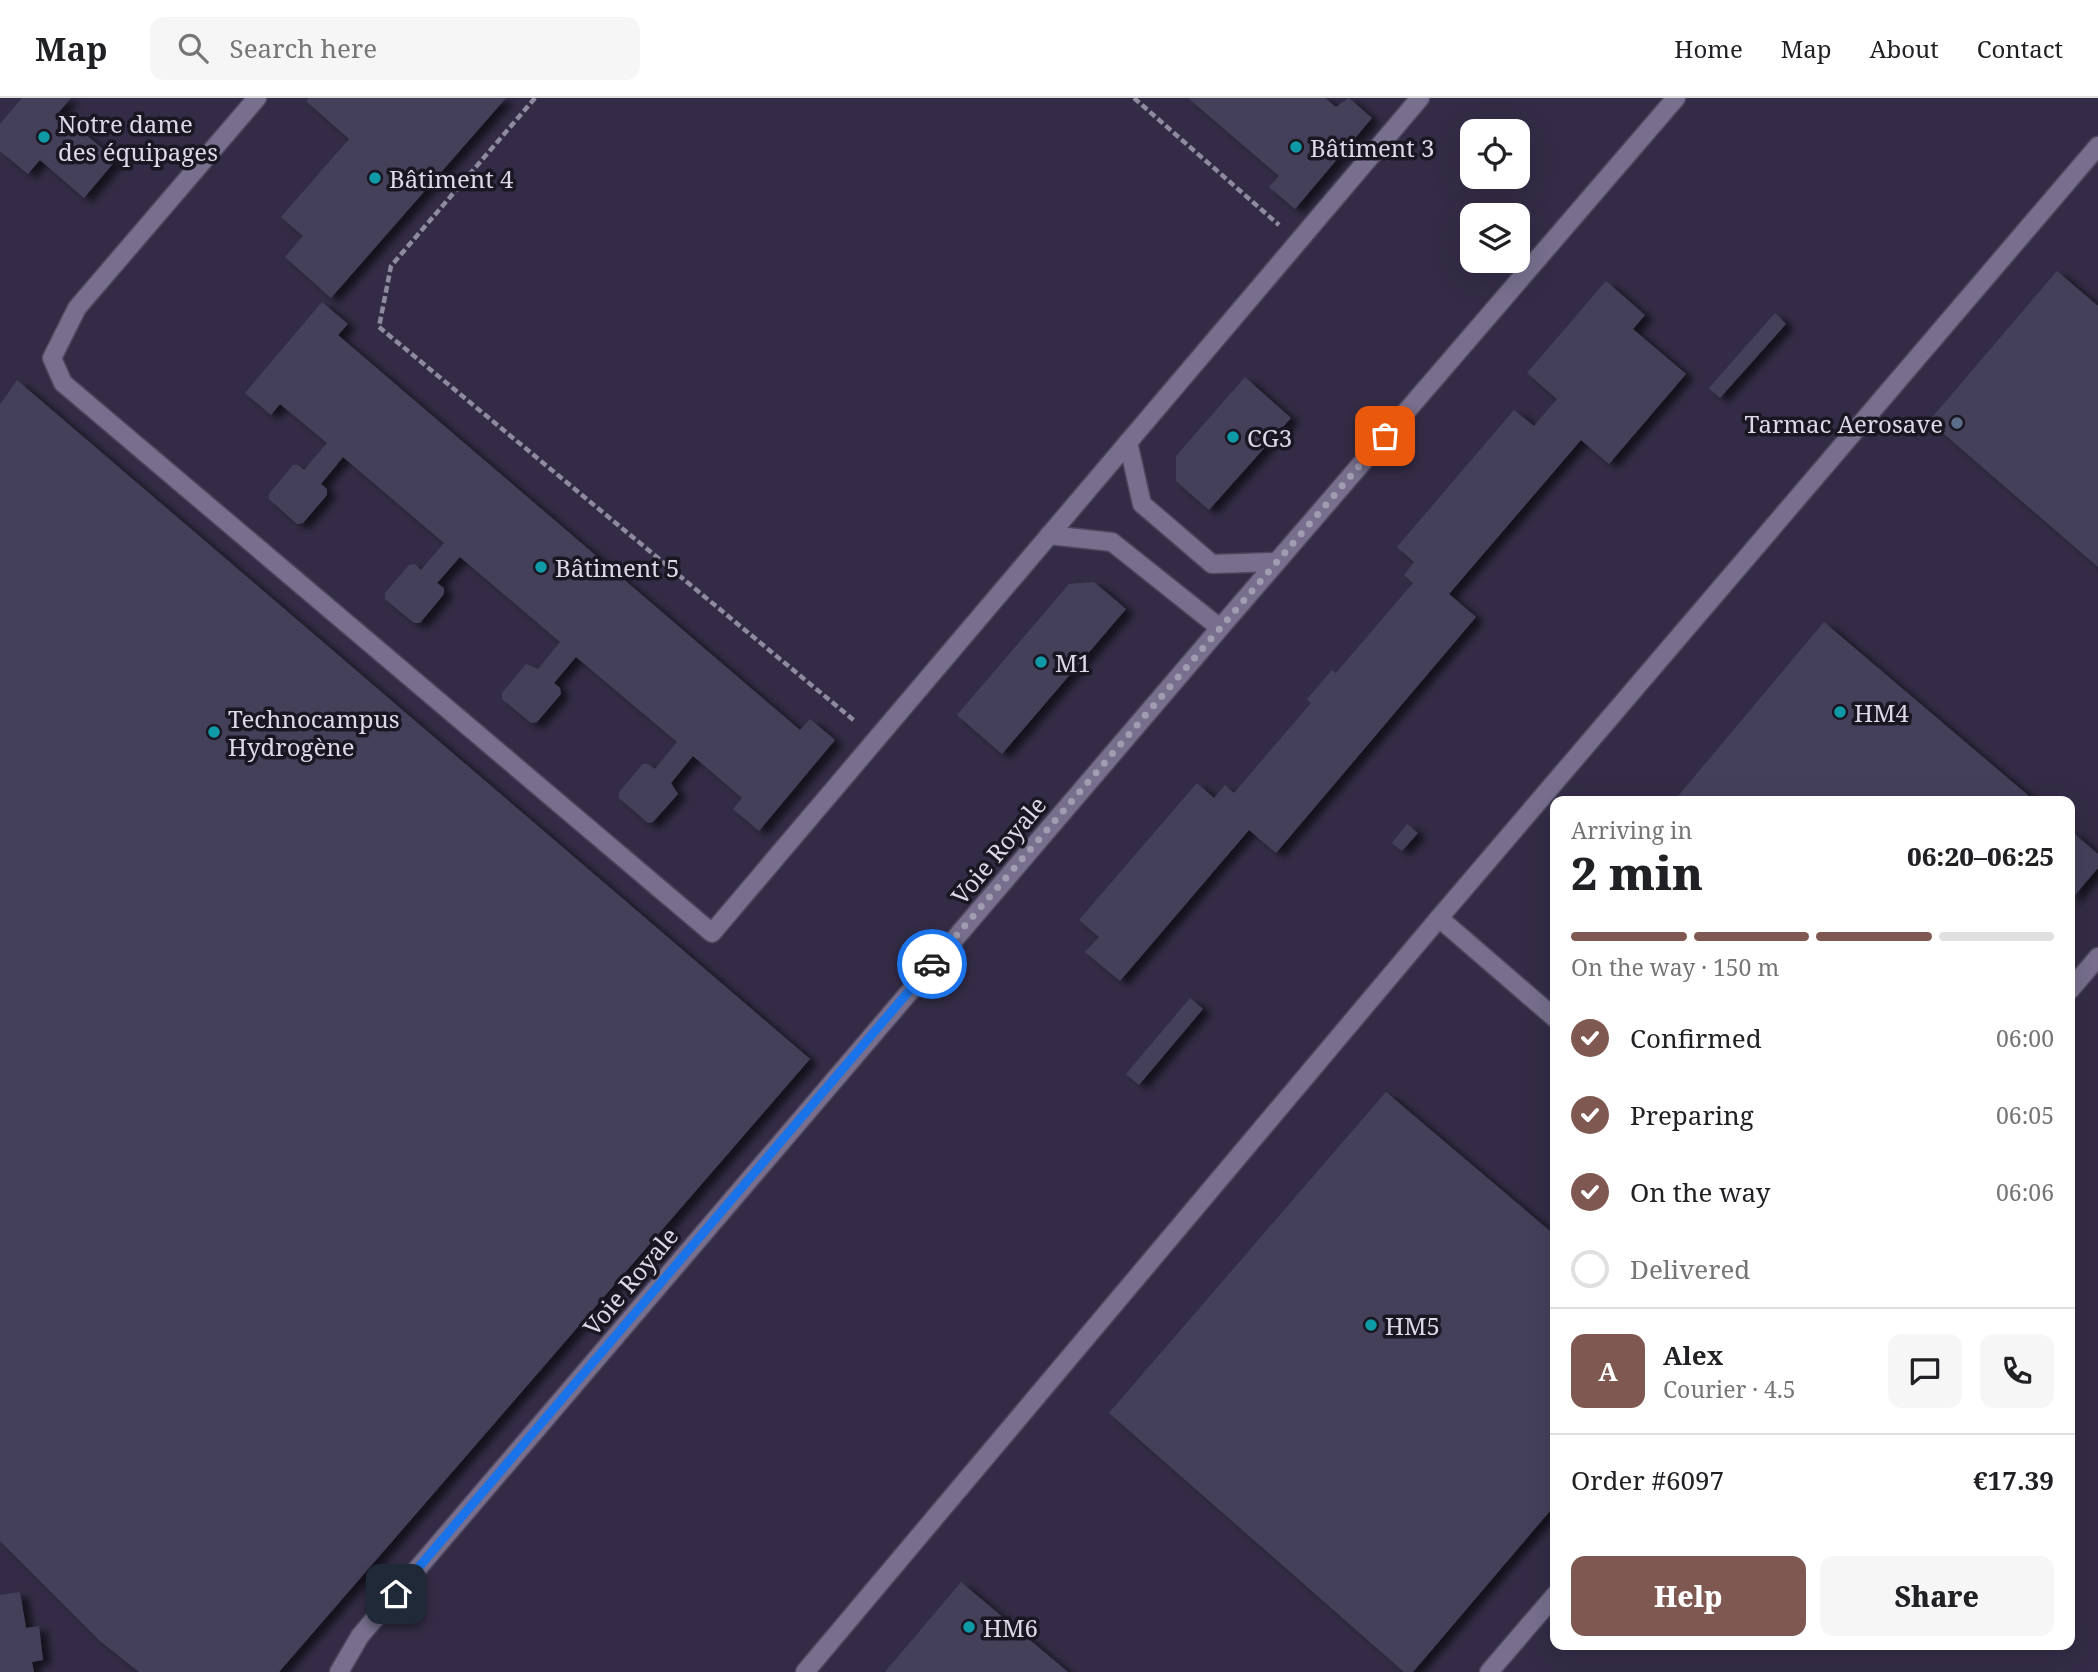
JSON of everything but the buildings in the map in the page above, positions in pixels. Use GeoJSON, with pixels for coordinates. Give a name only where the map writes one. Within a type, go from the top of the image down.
{"type":"FeatureCollection","features":[{"type":"Feature","properties":{"kind":"lane"},"geometry":{"type":"LineString","coordinates":[[257,98],[77,308],[52,358],[63,383],[712,933],[1420,98]]}},
{"type":"Feature","properties":{"kind":"lane","name":"Voie Royale"},"geometry":{"type":"LineString","coordinates":[[339,1672],[360,1636],[1276,562],[1676,98]]}},
{"type":"Feature","properties":{"kind":"lane"},"geometry":{"type":"LineString","coordinates":[[805,1672],[1439,918],[2098,146]]}},
{"type":"Feature","properties":{"kind":"lane"},"geometry":{"type":"LineString","coordinates":[[1128,442],[1142,504],[1212,564],[1276,562]]}},
{"type":"Feature","properties":{"kind":"lane"},"geometry":{"type":"LineString","coordinates":[[1049,535],[1112,542],[1220,628]]}},
{"type":"Feature","properties":{"kind":"lane"},"geometry":{"type":"LineString","coordinates":[[1439,918],[1550,1014]]}},
{"type":"Feature","properties":{"kind":"lane"},"geometry":{"type":"LineString","coordinates":[[2075,984],[2098,957]]}},
{"type":"Feature","properties":{"kind":"lane"},"geometry":{"type":"LineString","coordinates":[[1489,1672],[1550,1601]]}},
{"type":"Feature","properties":{"kind":"path"},"geometry":{"type":"LineString","coordinates":[[535,98],[391,267],[379,327],[877,738]]}},
{"type":"Feature","properties":{"kind":"path"},"geometry":{"type":"LineString","coordinates":[[1134,98],[1298,242]]}},
{"type":"Feature","properties":{"kind":"way so far"},"geometry":{"type":"LineString","coordinates":[[932,964],[1385,436]]}},
{"type":"Feature","properties":{"kind":"place","name":"Notre dame des équipages"},"geometry":{"type":"Point","coordinates":[44,137]}},
{"type":"Feature","properties":{"kind":"place","name":"Bâtiment 3"},"geometry":{"type":"Point","coordinates":[1296,147]}},
{"type":"Feature","properties":{"kind":"place","name":"Bâtiment 4"},"geometry":{"type":"Point","coordinates":[375,178]}},
{"type":"Feature","properties":{"kind":"place","name":"Tarmac Aerosave"},"geometry":{"type":"Point","coordinates":[1957,423]}},
{"type":"Feature","properties":{"kind":"place","name":"CG3"},"geometry":{"type":"Point","coordinates":[1233,437]}},
{"type":"Feature","properties":{"kind":"place","name":"Bâtiment 5"},"geometry":{"type":"Point","coordinates":[541,567]}},
{"type":"Feature","properties":{"kind":"place","name":"M1"},"geometry":{"type":"Point","coordinates":[1041,662]}},
{"type":"Feature","properties":{"kind":"place","name":"HM4"},"geometry":{"type":"Point","coordinates":[1840,712]}},
{"type":"Feature","properties":{"kind":"place","name":"Technocampus Hydrogène"},"geometry":{"type":"Point","coordinates":[214,732]}},
{"type":"Feature","properties":{"kind":"place","name":"HM5"},"geometry":{"type":"Point","coordinates":[1371,1325]}},
{"type":"Feature","properties":{"kind":"place","name":"HM6"},"geometry":{"type":"Point","coordinates":[969,1627]}},
{"type":"Feature","properties":{"kind":"route"},"geometry":{"type":"LineString","coordinates":[[396,1594],[932,964]]}}]}
